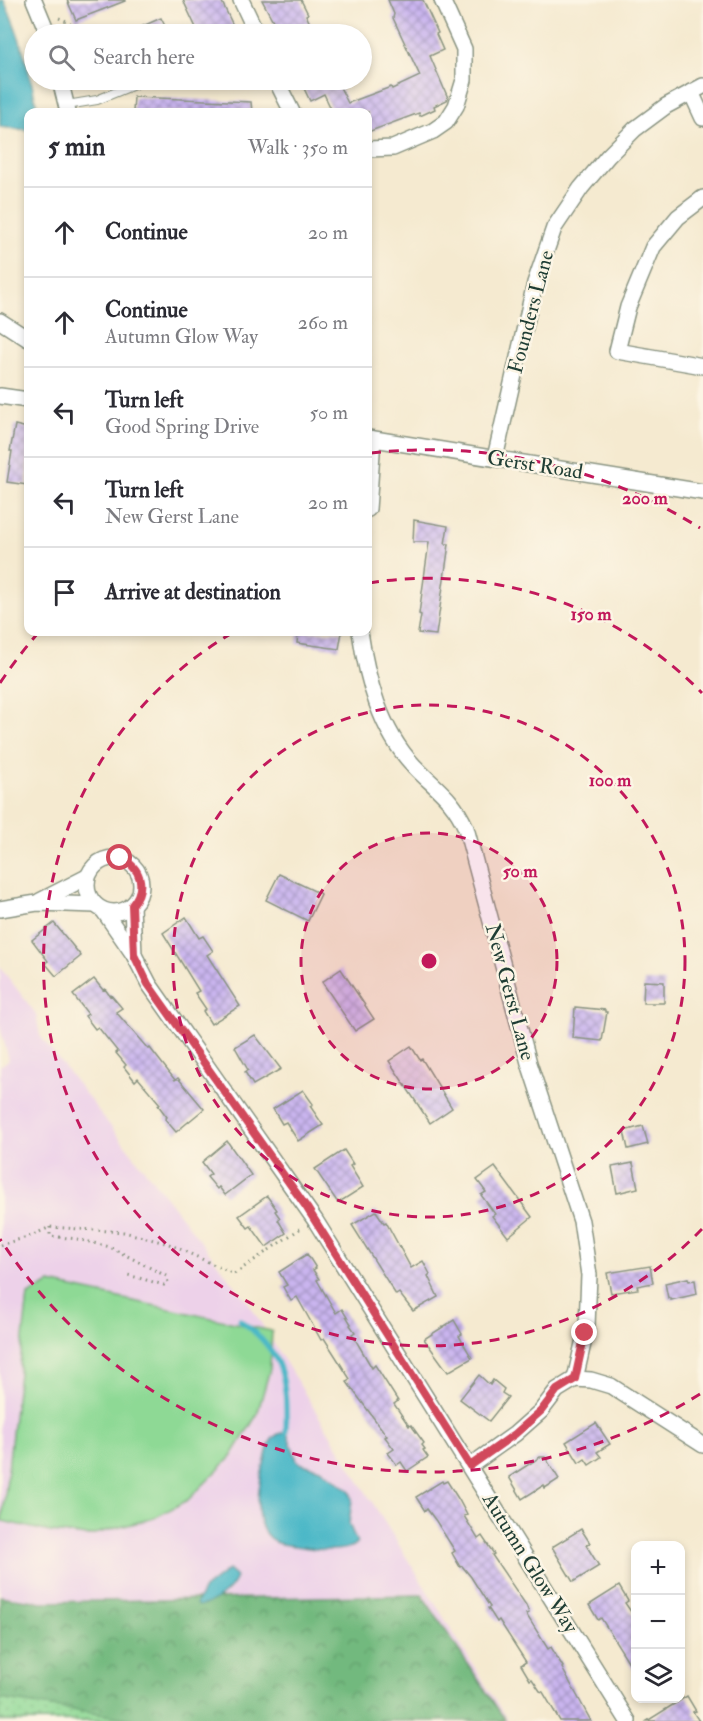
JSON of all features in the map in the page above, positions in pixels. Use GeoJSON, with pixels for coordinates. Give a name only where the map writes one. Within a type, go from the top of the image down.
{"type":"FeatureCollection","features":[{"type":"Feature","properties":{"kind":"street"},"geometry":{"type":"LineString","coordinates":[[34,0],[44,24]]}},
{"type":"Feature","properties":{"kind":"street"},"geometry":{"type":"LineString","coordinates":[[241,0],[252,24]]}},
{"type":"Feature","properties":{"kind":"street"},"geometry":{"type":"LineString","coordinates":[[372,149],[393,148],[433,131],[446,122],[456,106],[464,80],[464,49],[442,0]]}},
{"type":"Feature","properties":{"kind":"street"},"geometry":{"type":"LineString","coordinates":[[697,89],[703,118]]}},
{"type":"Feature","properties":{"kind":"street","name":"Founders Lane"},"geometry":{"type":"LineString","coordinates":[[495,458],[535,283],[554,228],[608,156],[635,129],[658,111],[697,89]]}},
{"type":"Feature","properties":{"kind":"street"},"geometry":{"type":"LineString","coordinates":[[62,90],[67,108]]}},
{"type":"Feature","properties":{"kind":"street"},"geometry":{"type":"LineString","coordinates":[[281,90],[290,108]]}},
{"type":"Feature","properties":{"kind":"street"},"geometry":{"type":"LineString","coordinates":[[703,198],[678,218],[653,247],[628,307],[617,351],[703,366]]}},
{"type":"Feature","properties":{"kind":"street"},"geometry":{"type":"LineString","coordinates":[[0,321],[24,336]]}},
{"type":"Feature","properties":{"kind":"street"},"geometry":{"type":"LineString","coordinates":[[0,396],[24,399]]}},
{"type":"Feature","properties":{"kind":"street","name":"Gerst Road"},"geometry":{"type":"LineString","coordinates":[[372,438],[703,492]]}},
{"type":"Feature","properties":{"kind":"street","name":"New Gerst Lane"},"geometry":{"type":"LineString","coordinates":[[361,636],[373,690],[390,733],[413,765],[449,798],[466,828],[529,1063],[581,1221],[585,1241],[588,1285],[587,1326],[575,1379]]}},
{"type":"Feature","properties":{"kind":"street"},"geometry":{"type":"LineString","coordinates":[[0,909],[37,903],[119,912],[132,905],[138,898],[141,882],[135,866],[120,858],[103,859],[90,870],[87,877],[87,892],[99,908]]}},
{"type":"Feature","properties":{"kind":"street"},"geometry":{"type":"LineString","coordinates":[[37,903],[87,877]]}},
{"type":"Feature","properties":{"kind":"street","name":"Autumn Glow Way"},"geometry":{"type":"LineString","coordinates":[[132,905],[134,955]]}},
{"type":"Feature","properties":{"kind":"street","name":"Autumn Glow Way"},"geometry":{"type":"LineString","coordinates":[[99,908],[134,955],[148,984],[315,1220],[628,1721]]}},
{"type":"Feature","properties":{"kind":"street"},"geometry":{"type":"LineString","coordinates":[[470,1466],[515,1434],[541,1411],[557,1390],[575,1379],[591,1380],[611,1386],[703,1446]]}},
{"type":"Feature","properties":{"kind":"lane"},"geometry":{"type":"LineString","coordinates":[[70,108],[122,90]]}},
{"type":"Feature","properties":{"kind":"path"},"geometry":{"type":"LineString","coordinates":[[59,18],[71,24]]}},
{"type":"Feature","properties":{"kind":"path"},"geometry":{"type":"LineString","coordinates":[[50,1227],[50,1236],[77,1239],[110,1247],[166,1276],[168,1282],[164,1285],[128,1275]]}},
{"type":"Feature","properties":{"kind":"path"},"geometry":{"type":"LineString","coordinates":[[0,1245],[31,1236],[50,1227],[124,1232],[170,1244],[234,1274],[301,1228]]}},
{"type":"Feature","properties":{"kind":"shaded area"},"geometry":{"type":"Polygon","coordinates":[[[0,967],[36,1014],[40,1036],[248,1302],[508,1721],[144,1721],[0,1699],[0,1066],[9,1060],[0,1027],[0,967]]]}},
{"type":"Feature","properties":{"kind":"green space"},"geometry":{"type":"Polygon","coordinates":[[[50,1283],[272,1331],[270,1369],[257,1415],[231,1457],[188,1500],[154,1518],[87,1536],[50,1532],[2,1521],[28,1295],[50,1283]]]}},
{"type":"Feature","properties":{"kind":"green space"},"geometry":{"type":"Polygon","coordinates":[[[422,1595],[506,1721],[0,1721],[0,1596],[42,1602],[422,1595]]]}},
{"type":"Feature","properties":{"kind":"green space"},"geometry":{"type":"Polygon","coordinates":[[[0,1699],[144,1721],[0,1721],[0,1699]]]}},
{"type":"Feature","properties":{"kind":"water"},"geometry":{"type":"Polygon","coordinates":[[[0,0],[4,0],[24,55],[24,90],[33,90],[37,108],[24,108],[24,130],[0,127],[0,0]]]}},
{"type":"Feature","properties":{"kind":"water"},"geometry":{"type":"Polygon","coordinates":[[[281,1433],[287,1433],[297,1460],[302,1464],[321,1469],[350,1491],[352,1499],[349,1524],[357,1543],[342,1549],[310,1548],[281,1544],[271,1539],[264,1531],[258,1510],[260,1485],[269,1446],[273,1438],[281,1433]]]}},
{"type":"Feature","properties":{"kind":"water"},"geometry":{"type":"Polygon","coordinates":[[[228,1570],[236,1577],[226,1592],[216,1600],[198,1606],[196,1604],[204,1589],[228,1570]]]}},
{"type":"Feature","properties":{"kind":"building"},"geometry":{"type":"Polygon","coordinates":[[[67,0],[125,0],[125,1],[76,20],[67,0]]]}},
{"type":"Feature","properties":{"kind":"building"},"geometry":{"type":"Polygon","coordinates":[[[183,0],[221,0],[232,24],[194,24],[183,0]]]}},
{"type":"Feature","properties":{"kind":"building"},"geometry":{"type":"Polygon","coordinates":[[[262,0],[301,0],[310,24],[275,24],[262,0]]]}},
{"type":"Feature","properties":{"kind":"building"},"geometry":{"type":"Polygon","coordinates":[[[388,0],[423,0],[443,50],[430,56],[447,100],[420,116],[419,113],[372,131],[372,108],[331,108],[324,94],[310,101],[305,90],[342,90],[348,103],[391,87],[392,89],[420,76],[393,18],[394,14],[388,0]]]}},
{"type":"Feature","properties":{"kind":"building"},"geometry":{"type":"Polygon","coordinates":[[[161,18],[164,24],[148,24],[161,18]]]}},
{"type":"Feature","properties":{"kind":"building"},"geometry":{"type":"Polygon","coordinates":[[[134,97],[251,102],[252,108],[133,108],[134,97]]]}},
{"type":"Feature","properties":{"kind":"building"},"geometry":{"type":"Polygon","coordinates":[[[15,425],[24,427],[24,485],[7,482],[12,451],[10,451],[15,425]]]}},
{"type":"Feature","properties":{"kind":"building"},"geometry":{"type":"Polygon","coordinates":[[[414,520],[448,526],[445,544],[449,544],[436,635],[418,633],[429,542],[413,542],[414,520]]]}},
{"type":"Feature","properties":{"kind":"building"},"geometry":{"type":"Polygon","coordinates":[[[298,636],[341,636],[339,649],[297,643],[298,636]]]}},
{"type":"Feature","properties":{"kind":"building"},"geometry":{"type":"Polygon","coordinates":[[[279,874],[321,894],[308,921],[266,900],[279,874]]]}},
{"type":"Feature","properties":{"kind":"building"},"geometry":{"type":"Polygon","coordinates":[[[186,917],[199,938],[203,936],[213,951],[207,955],[240,1006],[211,1024],[203,1011],[206,1009],[195,993],[199,991],[163,933],[186,917]]]}},
{"type":"Feature","properties":{"kind":"building"},"geometry":{"type":"Polygon","coordinates":[[[54,923],[81,956],[56,976],[45,963],[48,961],[32,940],[54,923]]]}},
{"type":"Feature","properties":{"kind":"building"},"geometry":{"type":"Polygon","coordinates":[[[341,969],[374,1019],[355,1031],[322,982],[341,969]]]}},
{"type":"Feature","properties":{"kind":"building"},"geometry":{"type":"Polygon","coordinates":[[[94,979],[122,1008],[116,1012],[148,1049],[150,1048],[175,1080],[178,1078],[204,1109],[176,1132],[165,1119],[167,1117],[158,1105],[160,1104],[138,1078],[135,1081],[124,1067],[126,1065],[116,1053],[118,1052],[98,1027],[95,1029],[85,1016],[88,1014],[73,995],[94,979]]]}},
{"type":"Feature","properties":{"kind":"building"},"geometry":{"type":"Polygon","coordinates":[[[644,981],[664,982],[664,1003],[643,1003],[644,981]]]}},
{"type":"Feature","properties":{"kind":"building"},"geometry":{"type":"Polygon","coordinates":[[[575,1007],[607,1012],[602,1041],[573,1038],[575,1007]]]}},
{"type":"Feature","properties":{"kind":"building"},"geometry":{"type":"Polygon","coordinates":[[[255,1035],[281,1069],[253,1085],[245,1072],[248,1070],[235,1047],[255,1035]]]}},
{"type":"Feature","properties":{"kind":"building"},"geometry":{"type":"Polygon","coordinates":[[[411,1046],[420,1060],[422,1059],[452,1108],[430,1123],[389,1061],[411,1046]]]}},
{"type":"Feature","properties":{"kind":"building"},"geometry":{"type":"Polygon","coordinates":[[[303,1090],[313,1104],[310,1106],[323,1125],[298,1141],[286,1122],[282,1124],[273,1109],[303,1090]]]}},
{"type":"Feature","properties":{"kind":"building"},"geometry":{"type":"Polygon","coordinates":[[[643,1126],[648,1144],[628,1149],[624,1131],[643,1126]]]}},
{"type":"Feature","properties":{"kind":"building"},"geometry":{"type":"Polygon","coordinates":[[[227,1141],[251,1175],[225,1195],[207,1177],[211,1174],[202,1162],[227,1141]]]}},
{"type":"Feature","properties":{"kind":"building"},"geometry":{"type":"Polygon","coordinates":[[[344,1150],[353,1164],[350,1166],[363,1187],[338,1203],[315,1169],[344,1150]]]}},
{"type":"Feature","properties":{"kind":"building"},"geometry":{"type":"Polygon","coordinates":[[[633,1163],[638,1188],[617,1193],[612,1167],[633,1163]]]}},
{"type":"Feature","properties":{"kind":"building"},"geometry":{"type":"Polygon","coordinates":[[[495,1167],[532,1217],[508,1237],[492,1216],[495,1214],[481,1195],[486,1192],[477,1180],[495,1167]]]}},
{"type":"Feature","properties":{"kind":"building"},"geometry":{"type":"Polygon","coordinates":[[[267,1196],[277,1210],[275,1211],[280,1218],[278,1220],[286,1233],[266,1247],[251,1226],[248,1228],[239,1216],[267,1196]]]}},
{"type":"Feature","properties":{"kind":"building"},"geometry":{"type":"Polygon","coordinates":[[[376,1211],[384,1223],[386,1222],[411,1268],[423,1261],[430,1274],[428,1276],[438,1297],[413,1311],[399,1293],[396,1295],[352,1225],[376,1211]]]}},
{"type":"Feature","properties":{"kind":"building"},"geometry":{"type":"Polygon","coordinates":[[[307,1254],[316,1268],[313,1270],[319,1279],[317,1280],[336,1313],[342,1309],[355,1332],[352,1334],[372,1368],[375,1365],[398,1401],[394,1404],[424,1443],[422,1445],[425,1449],[423,1450],[428,1457],[407,1471],[401,1462],[397,1465],[388,1453],[394,1449],[385,1437],[387,1436],[347,1382],[350,1379],[324,1338],[321,1340],[297,1297],[291,1301],[283,1287],[287,1285],[279,1272],[307,1254]]]}},
{"type":"Feature","properties":{"kind":"building"},"geometry":{"type":"Polygon","coordinates":[[[650,1266],[653,1283],[637,1286],[638,1289],[611,1293],[607,1273],[650,1266]]]}},
{"type":"Feature","properties":{"kind":"building"},"geometry":{"type":"Polygon","coordinates":[[[688,1278],[689,1281],[695,1280],[697,1294],[671,1300],[668,1298],[665,1283],[688,1278]]]}},
{"type":"Feature","properties":{"kind":"building"},"geometry":{"type":"Polygon","coordinates":[[[454,1320],[462,1334],[459,1336],[472,1358],[448,1372],[424,1339],[454,1320]]]}},
{"type":"Feature","properties":{"kind":"building"},"geometry":{"type":"Polygon","coordinates":[[[479,1375],[490,1385],[493,1380],[504,1389],[502,1393],[508,1397],[489,1421],[460,1399],[479,1375]]]}},
{"type":"Feature","properties":{"kind":"building"},"geometry":{"type":"Polygon","coordinates":[[[596,1423],[610,1444],[597,1452],[601,1457],[589,1465],[585,1459],[579,1463],[566,1442],[596,1423]]]}},
{"type":"Feature","properties":{"kind":"building"},"geometry":{"type":"Polygon","coordinates":[[[540,1457],[545,1457],[559,1479],[545,1488],[544,1485],[522,1499],[509,1477],[540,1457]]]}},
{"type":"Feature","properties":{"kind":"building"},"geometry":{"type":"Polygon","coordinates":[[[442,1481],[443,1483],[447,1481],[478,1539],[482,1536],[526,1605],[529,1613],[526,1614],[548,1649],[551,1647],[591,1721],[560,1721],[543,1692],[532,1679],[530,1680],[521,1665],[526,1662],[499,1620],[497,1622],[471,1577],[462,1566],[460,1567],[452,1553],[455,1551],[436,1521],[427,1509],[425,1511],[416,1497],[442,1481]]]}},
{"type":"Feature","properties":{"kind":"building"},"geometry":{"type":"Polygon","coordinates":[[[581,1529],[590,1543],[586,1545],[599,1566],[573,1582],[552,1547],[581,1529]]]}},
{"type":"Feature","properties":{"kind":"building"},"geometry":{"type":"Polygon","coordinates":[[[619,1586],[628,1601],[625,1603],[631,1612],[631,1666],[601,1618],[598,1620],[589,1605],[619,1586]]]}},
{"type":"Feature","properties":{"kind":"building"},"geometry":{"type":"Polygon","coordinates":[[[687,1696],[696,1711],[693,1712],[699,1721],[647,1721],[676,1703],[685,1703],[687,1696]]]}},
{"type":"Feature","properties":{"kind":"waterway"},"geometry":{"type":"LineString","coordinates":[[240,1320],[255,1332],[275,1356],[284,1382],[286,1433]]}},
{"type":"Feature","properties":{"kind":"route"},"geometry":{"type":"LineString","coordinates":[[120,858],[135,866],[141,882],[138,898],[132,905],[134,955],[148,984],[307,1208],[470,1466],[515,1434],[541,1411],[557,1390],[575,1379],[585,1333]]}}]}
